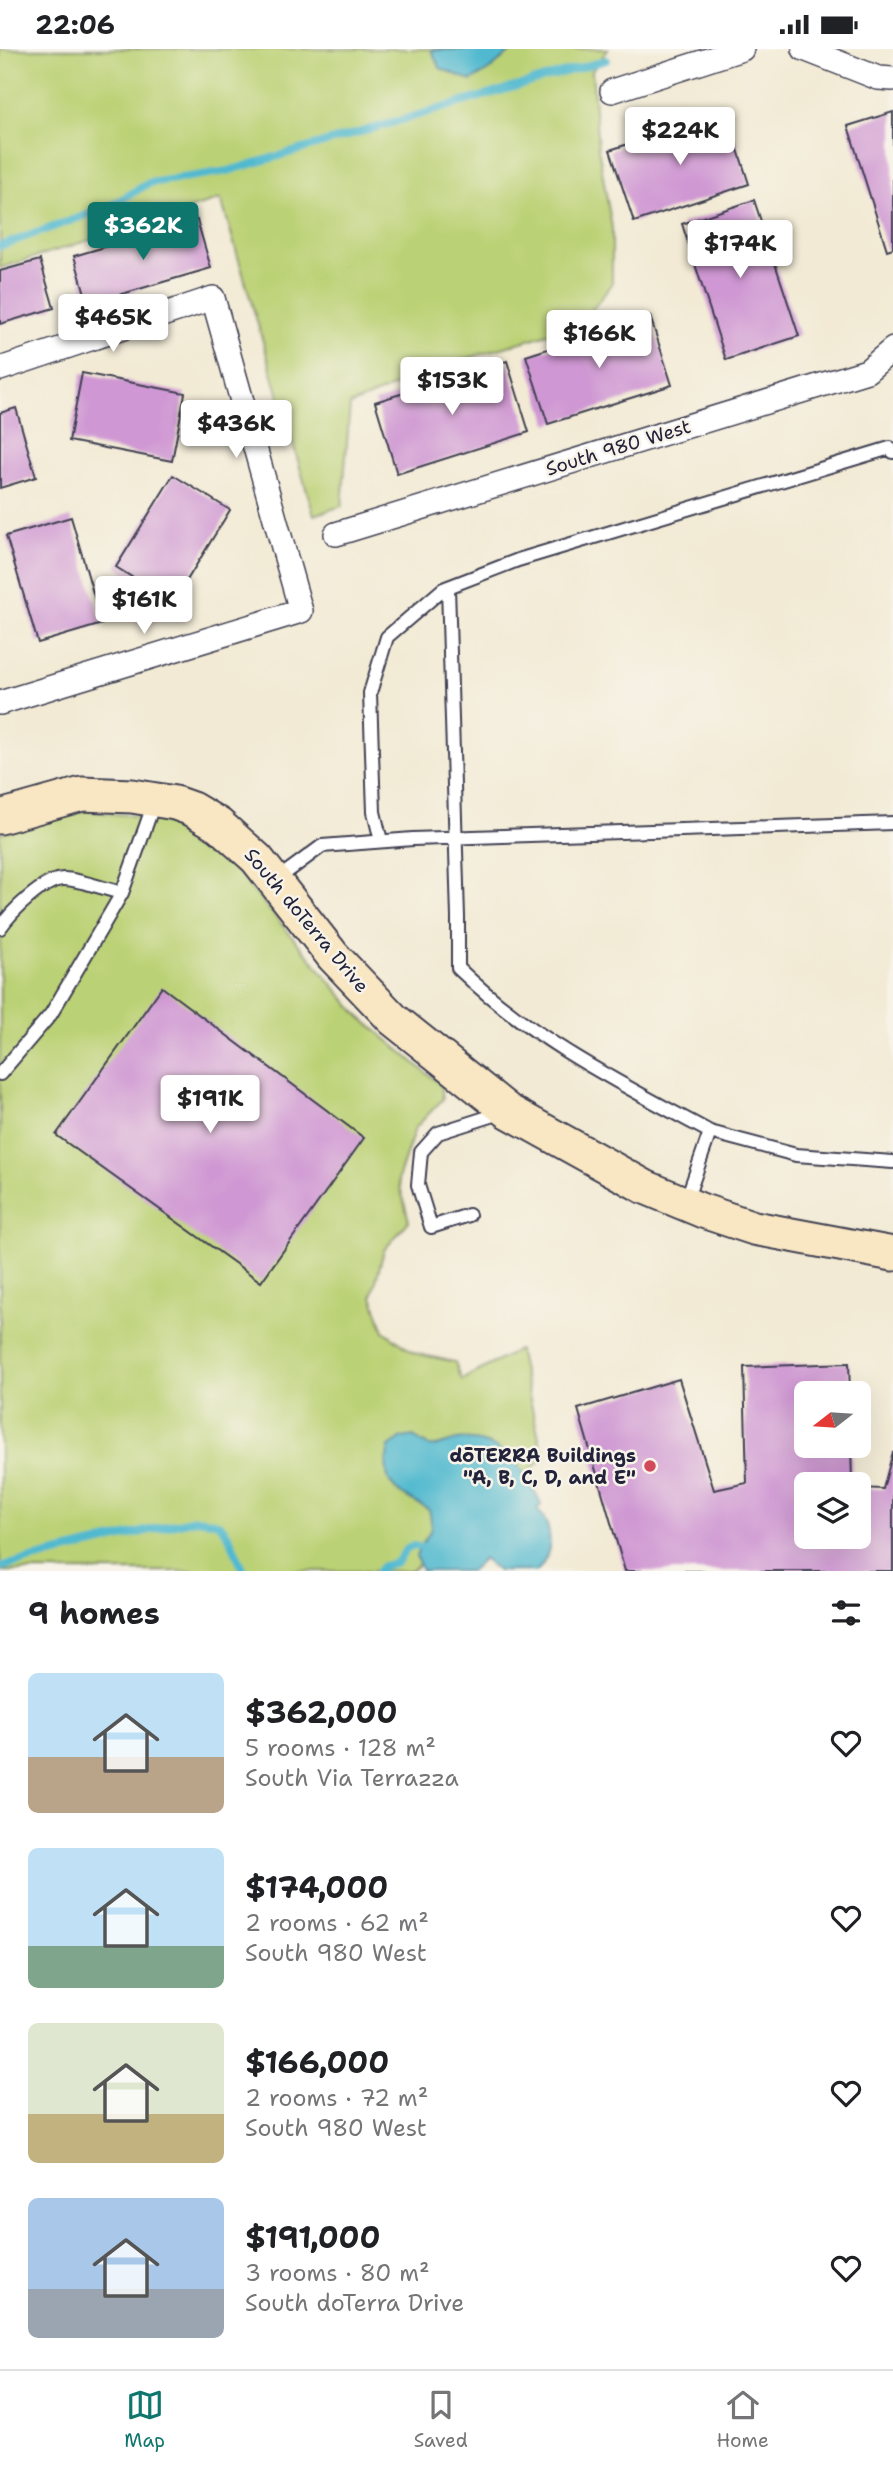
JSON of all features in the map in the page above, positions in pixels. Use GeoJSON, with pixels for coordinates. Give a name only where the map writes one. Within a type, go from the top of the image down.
{"type":"FeatureCollection","features":[{"type":"Feature","properties":{"kind":"street"},"geometry":{"type":"LineString","coordinates":[[612,91],[742,49]]}},
{"type":"Feature","properties":{"kind":"street"},"geometry":{"type":"LineString","coordinates":[[804,49],[878,78],[893,79]]}},
{"type":"Feature","properties":{"kind":"street"},"geometry":{"type":"LineString","coordinates":[[0,369],[213,298],[301,611],[0,703]]}},
{"type":"Feature","properties":{"kind":"street","name":"South 980 West"},"geometry":{"type":"LineString","coordinates":[[336,534],[867,371],[893,349]]}},
{"type":"Feature","properties":{"kind":"street","name":"South doTerra Drive"},"geometry":{"type":"LineString","coordinates":[[0,817],[82,794],[155,800],[192,809],[219,825],[257,859],[333,956],[393,1019],[508,1111],[645,1187],[685,1204],[754,1227],[893,1254]]}},
{"type":"Feature","properties":{"kind":"lane"},"geometry":{"type":"LineString","coordinates":[[381,841],[374,812],[370,693],[387,637],[448,587],[518,560],[678,511],[890,448],[893,452]]}},
{"type":"Feature","properties":{"kind":"lane"},"geometry":{"type":"LineString","coordinates":[[448,587],[458,968],[490,999],[550,1043],[710,1132],[796,1156],[893,1162]]}},
{"type":"Feature","properties":{"kind":"lane"},"geometry":{"type":"LineString","coordinates":[[0,1074],[51,1014],[122,893],[155,800]]}},
{"type":"Feature","properties":{"kind":"lane"},"geometry":{"type":"LineString","coordinates":[[273,882],[322,846],[454,838],[893,823]]}},
{"type":"Feature","properties":{"kind":"lane"},"geometry":{"type":"LineString","coordinates":[[0,928],[6,919],[39,889],[63,879],[122,893]]}},
{"type":"Feature","properties":{"kind":"lane"},"geometry":{"type":"LineString","coordinates":[[469,1215],[431,1227],[418,1185],[421,1152],[438,1133],[508,1111]]}},
{"type":"Feature","properties":{"kind":"lane"},"geometry":{"type":"LineString","coordinates":[[685,1204],[710,1132]]}},
{"type":"Feature","properties":{"kind":"green space"},"geometry":{"type":"Polygon","coordinates":[[[0,49],[608,49],[592,71],[598,148],[612,228],[612,284],[581,324],[442,366],[350,405],[342,506],[314,515],[221,199],[0,268],[0,49]]]}},
{"type":"Feature","properties":{"kind":"green space"},"geometry":{"type":"Polygon","coordinates":[[[79,810],[172,820],[219,850],[360,1017],[441,1085],[443,1099],[415,1128],[398,1179],[409,1221],[384,1250],[372,1296],[384,1331],[414,1353],[455,1362],[462,1380],[518,1350],[544,1458],[411,1571],[0,1571],[0,833],[79,810]]]}},
{"type":"Feature","properties":{"kind":"water"},"geometry":{"type":"Polygon","coordinates":[[[514,49],[471,81],[440,68],[431,50],[514,49]]]}},
{"type":"Feature","properties":{"kind":"water"},"geometry":{"type":"Polygon","coordinates":[[[414,1436],[432,1446],[463,1439],[491,1445],[518,1465],[536,1494],[541,1505],[537,1509],[549,1532],[547,1556],[537,1571],[498,1571],[483,1559],[471,1571],[422,1571],[416,1556],[430,1531],[429,1510],[400,1493],[389,1480],[387,1472],[389,1447],[402,1438],[414,1436]]]}},
{"type":"Feature","properties":{"kind":"building"},"geometry":{"type":"Polygon","coordinates":[[[726,112],[749,184],[634,222],[610,150],[726,112]]]}},
{"type":"Feature","properties":{"kind":"building"},"geometry":{"type":"Polygon","coordinates":[[[893,112],[893,248],[887,250],[848,126],[893,112]]]}},
{"type":"Feature","properties":{"kind":"building"},"geometry":{"type":"Polygon","coordinates":[[[754,200],[799,336],[726,360],[682,224],[754,200]]]}},
{"type":"Feature","properties":{"kind":"building"},"geometry":{"type":"Polygon","coordinates":[[[197,220],[211,268],[88,304],[74,256],[197,220]]]}},
{"type":"Feature","properties":{"kind":"building"},"geometry":{"type":"Polygon","coordinates":[[[40,260],[54,308],[0,324],[0,271],[40,260]]]}},
{"type":"Feature","properties":{"kind":"building"},"geometry":{"type":"Polygon","coordinates":[[[650,316],[672,385],[548,424],[526,356],[650,316]]]}},
{"type":"Feature","properties":{"kind":"building"},"geometry":{"type":"Polygon","coordinates":[[[507,361],[529,432],[397,474],[375,402],[507,361]]]}},
{"type":"Feature","properties":{"kind":"building"},"geometry":{"type":"Polygon","coordinates":[[[82,373],[185,393],[172,461],[69,441],[82,373]]]}},
{"type":"Feature","properties":{"kind":"building"},"geometry":{"type":"Polygon","coordinates":[[[16,408],[36,477],[0,488],[0,413],[16,408]]]}},
{"type":"Feature","properties":{"kind":"building"},"geometry":{"type":"Polygon","coordinates":[[[173,475],[230,510],[173,603],[116,567],[173,475]]]}},
{"type":"Feature","properties":{"kind":"building"},"geometry":{"type":"Polygon","coordinates":[[[71,517],[102,624],[38,643],[6,536],[71,517]]]}},
{"type":"Feature","properties":{"kind":"building"},"geometry":{"type":"Polygon","coordinates":[[[162,987],[364,1138],[261,1282],[56,1135],[162,987]]]}},
{"type":"Feature","properties":{"kind":"building","name":"dōTERRA Buildings \"A, B, C, D, and E\""},"geometry":{"type":"Polygon","coordinates":[[[849,1363],[850,1381],[794,1381],[794,1458],[851,1458],[852,1472],[794,1472],[794,1549],[871,1549],[871,1488],[883,1489],[893,1452],[893,1571],[625,1571],[578,1409],[679,1379],[714,1490],[747,1483],[744,1367],[849,1363]]]}},
{"type":"Feature","properties":{"kind":"waterway"},"geometry":{"type":"LineString","coordinates":[[0,246],[109,207],[149,183],[228,171],[606,60]]}},
{"type":"Feature","properties":{"kind":"waterway"},"geometry":{"type":"LineString","coordinates":[[0,1567],[195,1519],[215,1522],[222,1527],[244,1571]]}},
{"type":"Feature","properties":{"kind":"waterway"},"geometry":{"type":"LineString","coordinates":[[379,1571],[383,1566],[397,1562],[409,1547],[428,1550]]}},
{"type":"Feature","properties":{"kind":"place","name":"dōTERRA Buildings \"A, B, C, D, and E\""},"geometry":{"type":"Point","coordinates":[650,1466]}}]}
